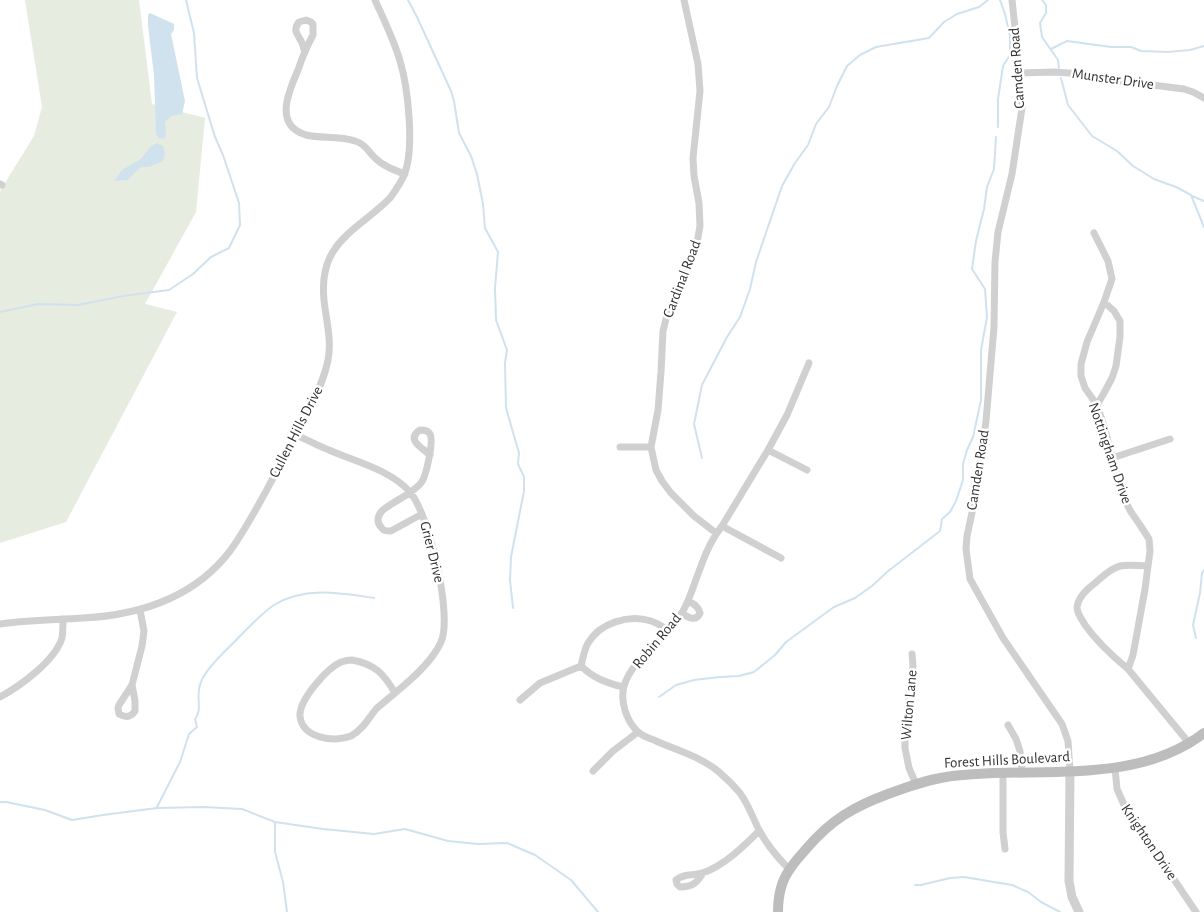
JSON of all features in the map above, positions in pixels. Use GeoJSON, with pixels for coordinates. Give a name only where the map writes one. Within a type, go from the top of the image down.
{"type":"FeatureCollection","features":[{"type":"Feature","properties":{"kind":"main road","name":"Forest Hills Boulevard"},"geometry":{"type":"LineString","coordinates":[[778,912],[781,888],[789,869],[818,834],[840,817],[870,801],[916,784],[947,777],[1003,772],[1070,772],[1115,768],[1166,754],[1204,733]]}},
{"type":"Feature","properties":{"kind":"street","name":"Cullen Hills Drive"},"geometry":{"type":"LineString","coordinates":[[0,624],[83,618],[140,610],[171,599],[200,581],[220,563],[237,540],[298,436],[321,382],[329,354],[330,342],[324,299],[324,273],[327,263],[340,240],[390,198],[405,174],[410,141],[404,77],[396,46],[375,0]]}},
{"type":"Feature","properties":{"kind":"street","name":"Cardinal Road"},"geometry":{"type":"LineString","coordinates":[[684,0],[698,64],[700,91],[693,167],[699,203],[700,226],[696,249],[666,319],[663,331],[658,410],[651,447],[656,470],[671,493],[694,516],[716,533]]}},
{"type":"Feature","properties":{"kind":"street","name":"Camden Road"},"geometry":{"type":"LineString","coordinates":[[1012,0],[1022,108],[1012,174],[998,232],[995,262],[994,327],[986,421],[966,549],[970,579],[1003,638],[1062,724],[1068,741],[1070,772],[1069,881],[1072,897],[1079,912]]}},
{"type":"Feature","properties":{"kind":"street"},"geometry":{"type":"LineString","coordinates":[[305,52],[286,101],[286,117],[292,128],[308,135],[348,138],[356,141],[363,144],[374,158],[382,164],[405,174]]}},
{"type":"Feature","properties":{"kind":"street","name":"Munster Drive"},"geometry":{"type":"LineString","coordinates":[[1020,73],[1054,72],[1084,74],[1113,80],[1184,89],[1204,98]]}},
{"type":"Feature","properties":{"kind":"street","name":"Nottingham Drive"},"geometry":{"type":"LineString","coordinates":[[1094,233],[1112,279],[1087,342],[1082,364],[1082,382],[1097,405],[1122,495],[1149,539],[1150,551],[1145,589],[1128,669]]}},
{"type":"Feature","properties":{"kind":"street"},"geometry":{"type":"LineString","coordinates":[[1097,405],[1112,378],[1116,366],[1120,337],[1120,321],[1114,311],[1104,302]]}},
{"type":"Feature","properties":{"kind":"street","name":"Robin Road"},"geometry":{"type":"LineString","coordinates":[[638,732],[626,715],[624,708],[624,687],[628,677],[636,664],[682,613],[716,533],[768,450],[787,415],[808,363]]}},
{"type":"Feature","properties":{"kind":"street","name":"Grier Drive"},"geometry":{"type":"LineString","coordinates":[[298,436],[380,471],[395,479],[410,493],[428,528],[439,580],[445,629],[441,642],[419,672],[378,708],[356,733],[343,738],[328,739],[316,735],[303,726],[300,717],[305,698],[328,671],[346,660],[358,661],[372,666],[381,673],[395,693]]}},
{"type":"Feature","properties":{"kind":"street"},"geometry":{"type":"LineString","coordinates":[[1112,458],[1170,439]]}},
{"type":"Feature","properties":{"kind":"street"},"geometry":{"type":"LineString","coordinates":[[620,447],[651,447]]}},
{"type":"Feature","properties":{"kind":"street"},"geometry":{"type":"LineString","coordinates":[[768,450],[807,470]]}},
{"type":"Feature","properties":{"kind":"street"},"geometry":{"type":"LineString","coordinates":[[422,514],[391,531],[382,529],[379,525],[378,518],[383,510],[410,493],[423,482],[430,455]]}},
{"type":"Feature","properties":{"kind":"street"},"geometry":{"type":"LineString","coordinates":[[722,526],[781,558]]}},
{"type":"Feature","properties":{"kind":"street"},"geometry":{"type":"LineString","coordinates":[[1148,566],[1120,566],[1113,569],[1086,590],[1078,602],[1077,608],[1079,615],[1102,647],[1128,669],[1189,743]]}},
{"type":"Feature","properties":{"kind":"street"},"geometry":{"type":"LineString","coordinates":[[682,613],[693,619],[699,615],[699,608],[688,601]]}},
{"type":"Feature","properties":{"kind":"street"},"geometry":{"type":"LineString","coordinates":[[132,685],[144,631],[140,610]]}},
{"type":"Feature","properties":{"kind":"street"},"geometry":{"type":"LineString","coordinates":[[0,697],[10,692],[52,657],[62,638],[63,618]]}},
{"type":"Feature","properties":{"kind":"street"},"geometry":{"type":"LineString","coordinates":[[581,666],[587,644],[604,628],[616,621],[642,618],[668,630]]}},
{"type":"Feature","properties":{"kind":"street","name":"Wilton Lane"},"geometry":{"type":"LineString","coordinates":[[912,654],[913,666],[905,748],[916,784]]}},
{"type":"Feature","properties":{"kind":"street"},"geometry":{"type":"LineString","coordinates":[[581,666],[593,676],[607,683],[624,687]]}},
{"type":"Feature","properties":{"kind":"street"},"geometry":{"type":"LineString","coordinates":[[520,700],[540,683],[581,666]]}},
{"type":"Feature","properties":{"kind":"street"},"geometry":{"type":"LineString","coordinates":[[1008,725],[1020,751],[1022,772]]}},
{"type":"Feature","properties":{"kind":"street"},"geometry":{"type":"LineString","coordinates":[[593,771],[613,751],[638,732],[692,756],[718,771],[740,794],[759,831],[775,855],[789,869]]}},
{"type":"Feature","properties":{"kind":"street","name":"Knighton Drive"},"geometry":{"type":"LineString","coordinates":[[1115,768],[1117,789],[1124,806],[1196,912]]}},
{"type":"Feature","properties":{"kind":"street"},"geometry":{"type":"LineString","coordinates":[[1003,772],[1003,832],[1005,848]]}},
{"type":"Feature","properties":{"kind":"street"},"geometry":{"type":"LineString","coordinates":[[703,873],[739,851],[759,831]]}},
{"type":"Feature","properties":{"kind":"shaded area"},"geometry":{"type":"Polygon","coordinates":[[[25,0],[139,0],[152,104],[205,118],[196,212],[145,304],[177,312],[66,522],[0,543],[0,191],[34,136],[42,107],[25,0]]]}},
{"type":"Feature","properties":{"kind":"water"},"geometry":{"type":"Polygon","coordinates":[[[150,13],[174,24],[174,30],[171,34],[185,101],[182,114],[171,116],[165,122],[166,135],[164,139],[159,138],[156,134],[154,75],[148,26],[148,15],[150,13]]]}},
{"type":"Feature","properties":{"kind":"water"},"geometry":{"type":"Polygon","coordinates":[[[157,143],[163,146],[165,152],[164,159],[161,162],[149,167],[141,167],[128,180],[114,181],[122,170],[141,159],[151,146],[157,143]]]}},
{"type":"Feature","properties":{"kind":"waterway"},"geometry":{"type":"LineString","coordinates":[[0,312],[38,304],[78,305],[123,296],[169,290],[193,274],[211,257],[229,248],[240,225],[239,203],[215,137],[197,78],[194,33],[186,0]]}},
{"type":"Feature","properties":{"kind":"waterway"},"geometry":{"type":"LineString","coordinates":[[408,0],[451,91],[459,133],[471,156],[477,174],[483,204],[485,228],[498,252],[495,288],[496,320],[507,350],[505,363],[506,408],[519,453],[518,464],[524,477],[524,491],[511,557],[510,580],[513,608]]}},
{"type":"Feature","properties":{"kind":"waterway"},"geometry":{"type":"LineString","coordinates":[[702,458],[694,424],[702,385],[727,337],[740,317],[750,289],[756,262],[782,186],[808,145],[816,124],[829,107],[847,66],[860,55],[876,47],[929,38],[944,22],[957,14],[979,7],[988,0]]}},
{"type":"Feature","properties":{"kind":"waterway"},"geometry":{"type":"LineString","coordinates":[[998,127],[998,99],[1003,66],[1010,55],[1010,36],[1000,0]]}},
{"type":"Feature","properties":{"kind":"waterway"},"geometry":{"type":"LineString","coordinates":[[1042,0],[1046,5],[1046,13],[1040,23],[1042,37],[1058,60],[1059,68]]}},
{"type":"Feature","properties":{"kind":"waterway"},"geometry":{"type":"LineString","coordinates":[[1051,49],[1067,41],[1111,47],[1131,47],[1141,51],[1168,52],[1190,50],[1204,46]]}},
{"type":"Feature","properties":{"kind":"waterway"},"geometry":{"type":"LineString","coordinates":[[1061,78],[1068,105],[1092,136],[1117,151],[1133,166],[1154,179],[1191,195],[1204,227]]}},
{"type":"Feature","properties":{"kind":"waterway"},"geometry":{"type":"LineString","coordinates":[[659,697],[676,685],[694,680],[739,676],[754,672],[775,655],[786,642],[834,607],[855,598],[872,586],[940,531],[942,519],[950,512],[956,501],[963,480],[963,464],[973,437],[981,400],[981,350],[987,317],[985,289],[972,269],[987,187],[994,169],[996,137]]}},
{"type":"Feature","properties":{"kind":"waterway"},"geometry":{"type":"LineString","coordinates":[[1192,196],[1204,201]]}},
{"type":"Feature","properties":{"kind":"waterway"},"geometry":{"type":"LineString","coordinates":[[1196,638],[1193,625],[1204,570]]}},
{"type":"Feature","properties":{"kind":"waterway"},"geometry":{"type":"LineString","coordinates":[[157,807],[180,762],[189,734],[197,727],[195,719],[199,709],[199,688],[203,677],[216,660],[256,620],[274,605],[298,595],[323,592],[374,598]]}},
{"type":"Feature","properties":{"kind":"waterway"},"geometry":{"type":"LineString","coordinates":[[0,802],[45,810],[72,820],[157,808],[204,807],[242,809],[275,822],[323,829],[374,834],[405,829],[448,841],[478,844],[507,843],[535,855],[571,880],[598,912]]}},
{"type":"Feature","properties":{"kind":"waterway"},"geometry":{"type":"LineString","coordinates":[[275,822],[275,852],[283,882],[287,912]]}},
{"type":"Feature","properties":{"kind":"waterway"},"geometry":{"type":"LineString","coordinates":[[915,885],[964,877],[1012,885],[1028,892],[1041,902],[1060,912]]}}]}
